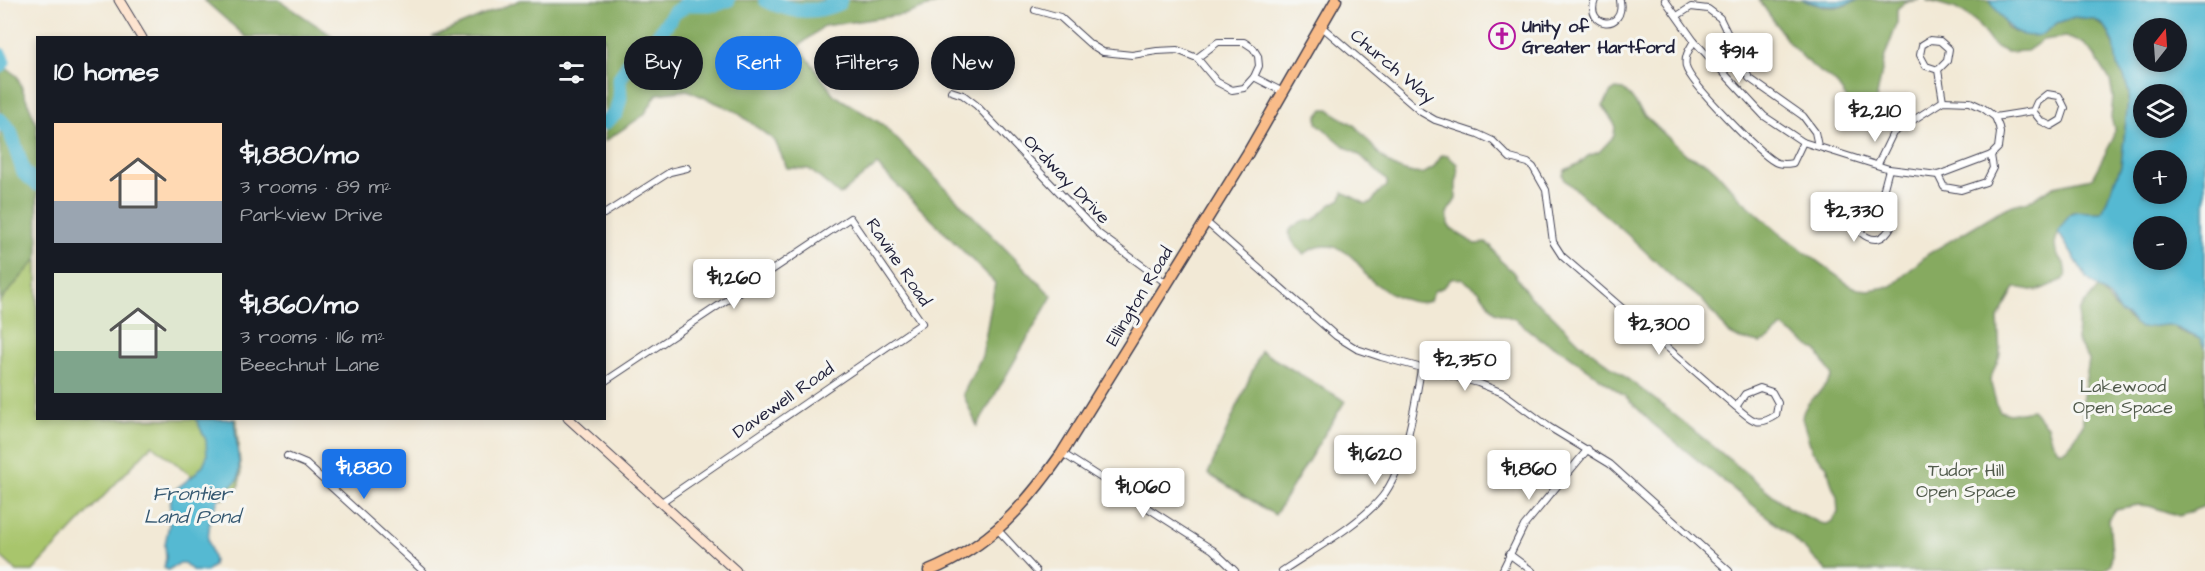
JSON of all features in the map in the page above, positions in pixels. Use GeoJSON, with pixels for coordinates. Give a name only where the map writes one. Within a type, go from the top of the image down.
{"type":"FeatureCollection","features":[{"type":"Feature","properties":{"kind":"main road"},"geometry":{"type":"LineString","coordinates":[[119,0],[141,36]]}},
{"type":"Feature","properties":{"kind":"main road","name":"Ellington Road"},"geometry":{"type":"LineString","coordinates":[[928,571],[946,568],[998,530],[1040,483],[1062,453],[1205,221],[1336,0]]}},
{"type":"Feature","properties":{"kind":"main road"},"geometry":{"type":"LineString","coordinates":[[570,420],[736,571]]}},
{"type":"Feature","properties":{"kind":"street"},"geometry":{"type":"LineString","coordinates":[[1595,0],[1593,14],[1597,19],[1609,23],[1619,16],[1620,0]]}},
{"type":"Feature","properties":{"kind":"street"},"geometry":{"type":"LineString","coordinates":[[1665,0],[1694,41],[1764,116],[1803,142],[1889,169],[1938,175],[1991,155],[1998,148],[2000,133],[1995,117],[1970,102],[1943,101],[1893,133],[1878,164]]}},
{"type":"Feature","properties":{"kind":"street"},"geometry":{"type":"LineString","coordinates":[[1677,16],[1691,7],[1708,9],[1720,18],[1749,78],[1803,116],[1815,132],[1818,146]]}},
{"type":"Feature","properties":{"kind":"street"},"geometry":{"type":"LineString","coordinates":[[1035,10],[1060,17],[1090,44],[1103,52],[1132,55],[1177,50],[1197,58],[1217,82],[1233,90],[1244,88],[1254,78],[1259,66],[1258,56],[1253,48],[1244,42],[1218,42],[1197,58]]}},
{"type":"Feature","properties":{"kind":"street","name":"Church Way"},"geometry":{"type":"LineString","coordinates":[[1321,26],[1421,112],[1435,120],[1493,141],[1510,158],[1528,163],[1539,175],[1546,190],[1553,242],[1562,256],[1736,407]]}},
{"type":"Feature","properties":{"kind":"street"},"geometry":{"type":"LineString","coordinates":[[1930,40],[1940,41],[1949,49],[1947,61],[1938,70],[1926,66],[1920,55],[1922,45],[1930,40]]}},
{"type":"Feature","properties":{"kind":"street"},"geometry":{"type":"LineString","coordinates":[[1694,41],[1685,57],[1687,70],[1712,101],[1764,154],[1778,164],[1793,164],[1803,142]]}},
{"type":"Feature","properties":{"kind":"street"},"geometry":{"type":"LineString","coordinates":[[1938,70],[1943,101]]}},
{"type":"Feature","properties":{"kind":"street"},"geometry":{"type":"LineString","coordinates":[[1254,78],[1283,92]]}},
{"type":"Feature","properties":{"kind":"street"},"geometry":{"type":"LineString","coordinates":[[1738,89],[1749,78]]}},
{"type":"Feature","properties":{"kind":"street","name":"Ordway Drive"},"geometry":{"type":"LineString","coordinates":[[951,91],[963,95],[976,105],[1099,234],[1166,283]]}},
{"type":"Feature","properties":{"kind":"street"},"geometry":{"type":"LineString","coordinates":[[2047,94],[2059,96],[2065,108],[2061,120],[2051,126],[2041,122],[2033,111],[2037,102],[2047,94]]}},
{"type":"Feature","properties":{"kind":"street"},"geometry":{"type":"LineString","coordinates":[[1995,117],[2033,111]]}},
{"type":"Feature","properties":{"kind":"street"},"geometry":{"type":"LineString","coordinates":[[1938,175],[1944,187],[1961,190],[1986,182],[1993,168],[1991,155]]}},
{"type":"Feature","properties":{"kind":"street"},"geometry":{"type":"LineString","coordinates":[[606,213],[670,172],[687,168]]}},
{"type":"Feature","properties":{"kind":"street"},"geometry":{"type":"LineString","coordinates":[[1879,207],[1889,169]]}},
{"type":"Feature","properties":{"kind":"street"},"geometry":{"type":"LineString","coordinates":[[1879,207],[1892,225],[1886,236],[1876,240],[1867,238],[1860,232],[1860,220],[1868,211],[1879,207]]}},
{"type":"Feature","properties":{"kind":"street","name":"Ravine Road"},"geometry":{"type":"LineString","coordinates":[[606,381],[850,218],[922,322]]}},
{"type":"Feature","properties":{"kind":"street"},"geometry":{"type":"LineString","coordinates":[[1205,221],[1336,336],[1357,349],[1421,369],[1478,382],[1503,393],[1549,427],[1588,449],[1610,464],[1729,571]]}},
{"type":"Feature","properties":{"kind":"street","name":"Davewell Road"},"geometry":{"type":"LineString","coordinates":[[660,503],[922,322]]}},
{"type":"Feature","properties":{"kind":"street"},"geometry":{"type":"LineString","coordinates":[[1282,571],[1368,512],[1383,496],[1394,479],[1403,454],[1421,369]]}},
{"type":"Feature","properties":{"kind":"street"},"geometry":{"type":"LineString","coordinates":[[1760,387],[1772,392],[1778,403],[1776,415],[1765,422],[1753,422],[1736,407],[1745,394],[1760,387]]}},
{"type":"Feature","properties":{"kind":"street"},"geometry":{"type":"LineString","coordinates":[[1502,571],[1524,526],[1588,449]]}},
{"type":"Feature","properties":{"kind":"street"},"geometry":{"type":"LineString","coordinates":[[1062,453],[1213,550],[1235,571]]}},
{"type":"Feature","properties":{"kind":"street"},"geometry":{"type":"LineString","coordinates":[[287,456],[306,464],[423,571]]}},
{"type":"Feature","properties":{"kind":"street"},"geometry":{"type":"LineString","coordinates":[[998,530],[1036,571]]}},
{"type":"Feature","properties":{"kind":"street"},"geometry":{"type":"LineString","coordinates":[[1509,554],[1532,571]]}},
{"type":"Feature","properties":{"kind":"green space"},"geometry":{"type":"Polygon","coordinates":[[[204,0],[279,0],[333,36],[245,36],[204,0]]]}},
{"type":"Feature","properties":{"kind":"green space"},"geometry":{"type":"Polygon","coordinates":[[[520,0],[947,0],[907,14],[824,26],[802,44],[802,36],[715,36],[715,90],[802,90],[802,50],[814,67],[814,90],[830,90],[834,95],[882,124],[1052,296],[977,426],[963,394],[982,356],[995,283],[877,165],[840,195],[809,169],[787,168],[775,141],[735,111],[687,90],[657,94],[644,115],[606,140],[606,36],[434,36],[520,0]]]}},
{"type":"Feature","properties":{"kind":"green space"},"geometry":{"type":"Polygon","coordinates":[[[1759,0],[1802,0],[1824,7],[1841,7],[1858,0],[1920,0],[1905,2],[1897,9],[1897,24],[1885,56],[1875,106],[1870,112],[1856,112],[1835,82],[1813,67],[1789,43],[1759,0]]]}},
{"type":"Feature","properties":{"kind":"green space"},"geometry":{"type":"Polygon","coordinates":[[[1926,0],[1990,0],[2001,14],[2007,28],[2014,32],[2042,35],[2057,23],[2074,17],[2093,19],[2107,29],[2116,49],[2117,66],[2124,76],[2129,93],[2121,166],[2102,212],[2070,213],[2059,232],[2055,244],[2058,256],[2064,263],[2066,275],[2063,280],[2037,291],[2015,288],[1998,318],[2000,355],[1990,380],[2000,411],[2010,414],[2032,410],[2047,426],[2050,437],[2058,450],[2064,450],[2072,443],[2083,424],[2082,402],[2089,360],[2077,340],[2079,311],[2098,288],[2116,309],[2140,328],[2168,324],[2200,339],[2205,349],[2205,506],[2179,516],[2149,506],[2138,505],[2116,509],[2109,519],[2111,564],[2102,571],[1827,571],[1791,536],[1653,424],[1626,397],[1564,352],[1540,339],[1515,319],[1495,312],[1479,291],[1462,279],[1452,278],[1444,287],[1434,291],[1430,301],[1406,300],[1373,282],[1354,259],[1341,249],[1319,247],[1304,254],[1296,247],[1289,235],[1290,230],[1302,221],[1314,220],[1330,205],[1341,199],[1343,192],[1366,204],[1372,202],[1387,186],[1387,181],[1361,156],[1344,146],[1317,123],[1317,117],[1323,109],[1329,109],[1350,122],[1384,159],[1399,169],[1423,174],[1433,168],[1442,155],[1448,156],[1457,164],[1458,176],[1456,199],[1447,213],[1451,229],[1475,244],[1486,243],[1491,246],[1530,297],[1548,311],[1579,342],[1666,408],[1789,508],[1826,524],[1831,522],[1838,513],[1837,497],[1827,466],[1812,451],[1802,418],[1811,400],[1832,375],[1817,351],[1782,327],[1761,343],[1740,339],[1730,334],[1702,300],[1672,277],[1565,180],[1563,175],[1565,170],[1599,152],[1614,136],[1615,125],[1603,106],[1611,92],[1616,89],[1623,90],[1645,116],[1687,155],[1708,164],[1740,198],[1778,232],[1848,284],[1858,289],[1869,290],[1892,286],[1928,254],[1998,212],[2029,201],[2054,186],[2092,178],[2113,139],[2114,128],[2111,118],[2113,97],[2110,80],[2094,54],[2083,43],[2065,37],[2043,40],[2027,51],[2006,52],[1994,46],[1975,21],[1957,9],[1926,0]]]}},
{"type":"Feature","properties":{"kind":"green space"},"geometry":{"type":"Polygon","coordinates":[[[0,64],[17,76],[36,123],[36,260],[0,301],[0,64]]]}},
{"type":"Feature","properties":{"kind":"green space"},"geometry":{"type":"Polygon","coordinates":[[[36,259],[36,420],[236,420],[241,475],[238,488],[222,499],[152,445],[33,571],[17,571],[0,556],[0,301],[36,259]]]}},
{"type":"Feature","properties":{"kind":"green space"},"geometry":{"type":"Polygon","coordinates":[[[1261,351],[1345,401],[1275,515],[1208,474],[1261,351]]]}},
{"type":"Feature","properties":{"kind":"water"},"geometry":{"type":"Polygon","coordinates":[[[1802,0],[1858,0],[1844,5],[1830,6],[1802,0]]]}},
{"type":"Feature","properties":{"kind":"water"},"geometry":{"type":"Polygon","coordinates":[[[1990,0],[2205,0],[2205,349],[2200,339],[2175,327],[2165,325],[2140,328],[2120,313],[2110,298],[2087,278],[2058,232],[2072,213],[2102,212],[2121,166],[2129,93],[2124,76],[2117,66],[2114,43],[2107,29],[2093,19],[2074,17],[2057,23],[2042,35],[2031,36],[2015,32],[1990,0]]]}},
{"type":"Feature","properties":{"kind":"water","name":"Frontier Land Pond"},"geometry":{"type":"Polygon","coordinates":[[[196,420],[234,420],[239,476],[218,500],[210,521],[208,540],[214,561],[213,566],[206,571],[193,571],[184,563],[180,563],[168,570],[164,568],[165,544],[172,492],[203,465],[207,456],[206,440],[196,420]]]}},
{"type":"Feature","properties":{"kind":"waterway"},"geometry":{"type":"LineString","coordinates":[[606,121],[616,113],[620,98],[619,80],[637,49],[657,37],[674,13],[687,4],[717,4],[728,0]]}},
{"type":"Feature","properties":{"kind":"waterway"},"geometry":{"type":"LineString","coordinates":[[766,0],[784,7],[802,10],[830,7],[839,3],[840,0]]}},
{"type":"Feature","properties":{"kind":"waterway"},"geometry":{"type":"LineString","coordinates":[[0,55],[3,62],[0,66]]}},
{"type":"Feature","properties":{"kind":"waterway"},"geometry":{"type":"LineString","coordinates":[[0,120],[10,131],[24,173],[36,182]]}},
{"type":"Feature","properties":{"kind":"place","name":"Unity of Greater Hartford"},"geometry":{"type":"Point","coordinates":[1502,36]}},
{"type":"Feature","properties":{"kind":"park label","name":"Lakewood Open Space"},"geometry":{"type":"Point","coordinates":[2123,396]}},
{"type":"Feature","properties":{"kind":"park label","name":"Tudor Hill Open Space"},"geometry":{"type":"Point","coordinates":[1966,480]}}]}
